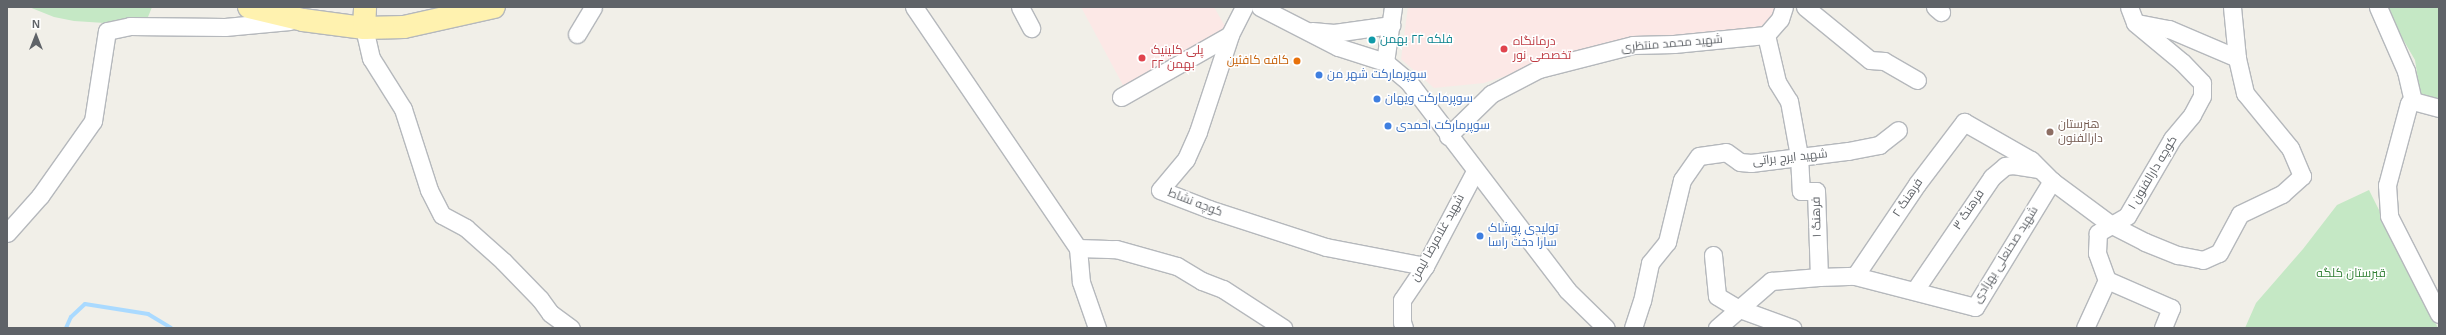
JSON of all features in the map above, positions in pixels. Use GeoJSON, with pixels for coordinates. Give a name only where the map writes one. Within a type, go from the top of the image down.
{"type":"FeatureCollection","features":[{"type":"Feature","properties":{"kind":"main road"},"geometry":{"type":"LineString","coordinates":[[249,7],[303,20],[364,28],[404,27],[494,7]]}},
{"type":"Feature","properties":{"kind":"main road"},"geometry":{"type":"LineString","coordinates":[[364,28],[365,7]]}},
{"type":"Feature","properties":{"kind":"street"},"geometry":{"type":"LineString","coordinates":[[577,34],[593,7]]}},
{"type":"Feature","properties":{"kind":"street"},"geometry":{"type":"LineString","coordinates":[[914,7],[1078,248],[1081,282],[1097,328]]}},
{"type":"Feature","properties":{"kind":"street"},"geometry":{"type":"LineString","coordinates":[[1020,7],[1031,28]]}},
{"type":"Feature","properties":{"kind":"street","name":"کوچه نشاط"},"geometry":{"type":"LineString","coordinates":[[1244,7],[1230,35],[1198,132],[1186,159],[1160,190],[1209,209],[1326,247],[1425,266]]}},
{"type":"Feature","properties":{"kind":"street"},"geometry":{"type":"LineString","coordinates":[[1260,7],[1302,31],[1338,47],[1385,62],[1408,81],[1448,136],[1567,290],[1606,328]]}},
{"type":"Feature","properties":{"kind":"street"},"geometry":{"type":"LineString","coordinates":[[1385,62],[1393,7]]}},
{"type":"Feature","properties":{"kind":"street"},"geometry":{"type":"LineString","coordinates":[[1766,35],[1780,19],[1784,7]]}},
{"type":"Feature","properties":{"kind":"street"},"geometry":{"type":"LineString","coordinates":[[1805,7],[1870,60],[1884,61],[1917,80]]}},
{"type":"Feature","properties":{"kind":"street","name":"کوچه دارالفنون ۱"},"geometry":{"type":"LineString","coordinates":[[2110,224],[2127,216],[2172,139],[2192,115],[2202,96],[2202,83],[2182,62],[2135,23],[2129,7]]}},
{"type":"Feature","properties":{"kind":"street"},"geometry":{"type":"LineString","coordinates":[[2048,175],[2110,224],[2178,255],[2203,260],[2219,253],[2240,214],[2282,194],[2302,176],[2290,148],[2245,93],[2236,58],[2232,7]]}},
{"type":"Feature","properties":{"kind":"street"},"geometry":{"type":"LineString","coordinates":[[2378,7],[2406,71],[2413,101]]}},
{"type":"Feature","properties":{"kind":"street"},"geometry":{"type":"LineString","coordinates":[[7,233],[40,196],[93,121],[107,31],[130,26],[225,27],[303,20]]}},
{"type":"Feature","properties":{"kind":"street"},"geometry":{"type":"LineString","coordinates":[[2135,23],[2169,29],[2236,58]]}},
{"type":"Feature","properties":{"kind":"street"},"geometry":{"type":"LineString","coordinates":[[1302,31],[1334,33],[1390,25]]}},
{"type":"Feature","properties":{"kind":"street"},"geometry":{"type":"LineString","coordinates":[[364,28],[371,58],[403,109],[429,190],[442,215],[471,233],[503,261],[540,299],[550,313],[571,328]]}},
{"type":"Feature","properties":{"kind":"street"},"geometry":{"type":"LineString","coordinates":[[1121,97],[1230,35]]}},
{"type":"Feature","properties":{"kind":"street","name":"شهید محمد منتظری"},"geometry":{"type":"LineString","coordinates":[[1448,136],[1491,94],[1539,69],[1633,45],[1674,44],[1766,35]]}},
{"type":"Feature","properties":{"kind":"street","name":"فرهنگ ۱"},"geometry":{"type":"LineString","coordinates":[[1766,35],[1777,82],[1789,101],[1799,156],[1801,191],[1816,191],[1819,277]]}},
{"type":"Feature","properties":{"kind":"street"},"geometry":{"type":"LineString","coordinates":[[2413,101],[2439,108]]}},
{"type":"Feature","properties":{"kind":"street"},"geometry":{"type":"LineString","coordinates":[[2413,101],[2410,103],[2387,185],[2389,216],[2439,314]]}},
{"type":"Feature","properties":{"kind":"street","name":"فرهنگ ۲"},"geometry":{"type":"LineString","coordinates":[[1855,276],[1917,184],[1964,122],[2031,160],[2048,175]]}},
{"type":"Feature","properties":{"kind":"street","name":"شهید ایرج براتی"},"geometry":{"type":"LineString","coordinates":[[1633,328],[1642,301],[1650,263],[1667,242],[1682,180],[1699,156],[1726,152],[1740,162],[1751,163],[1848,151],[1878,145],[1898,130]]}},
{"type":"Feature","properties":{"kind":"street","name":"فرهنگ ۳"},"geometry":{"type":"LineString","coordinates":[[1915,290],[1992,177],[2005,166],[2013,164],[2048,175]]}},
{"type":"Feature","properties":{"kind":"street","name":"شهید غلامرضا لیمن"},"geometry":{"type":"LineString","coordinates":[[1404,328],[1402,322],[1402,300],[1425,266],[1475,171]]}},
{"type":"Feature","properties":{"kind":"street","name":"شهید صحنعلی بهزادی"},"geometry":{"type":"LineString","coordinates":[[1717,328],[1737,308],[1771,281],[1819,277],[1855,276],[1915,290],[1975,307],[2048,175]]}},
{"type":"Feature","properties":{"kind":"street"},"geometry":{"type":"LineString","coordinates":[[2085,328],[2107,280],[2097,253],[2098,233],[2110,224]]}},
{"type":"Feature","properties":{"kind":"street"},"geometry":{"type":"LineString","coordinates":[[1078,248],[1116,249],[1177,266],[1202,281],[1223,289],[1283,328]]}},
{"type":"Feature","properties":{"kind":"street"},"geometry":{"type":"LineString","coordinates":[[1713,255],[1717,296],[1737,308],[1792,328]]}},
{"type":"Feature","properties":{"kind":"street"},"geometry":{"type":"LineString","coordinates":[[2107,280],[2171,308],[2163,328]]}},
{"type":"Feature","properties":{"kind":"shaded area","name":"پلی کلینیک ۲۲ بهمن"},"geometry":{"type":"Polygon","coordinates":[[[1081,7],[1214,7],[1226,28],[1124,87],[1081,7]]]}},
{"type":"Feature","properties":{"kind":"shaded area","name":"درمانگاه تخصصی نور"},"geometry":{"type":"Polygon","coordinates":[[[1408,7],[1780,7],[1765,29],[1578,52],[1484,83],[1434,88],[1401,59],[1408,7]]]}},
{"type":"Feature","properties":{"kind":"green space"},"geometry":{"type":"Polygon","coordinates":[[[29,7],[152,7],[146,22],[120,24],[74,21],[54,17],[29,7]]]}},
{"type":"Feature","properties":{"kind":"green space"},"geometry":{"type":"Polygon","coordinates":[[[2384,7],[2439,7],[2439,104],[2421,99],[2415,60],[2384,7]]]}},
{"type":"Feature","properties":{"kind":"green space","name":"قبرستان کلگه"},"geometry":{"type":"Polygon","coordinates":[[[2369,190],[2438,328],[2245,328],[2256,303],[2303,249],[2337,205],[2369,190]]]}},
{"type":"Feature","properties":{"kind":"waterway"},"geometry":{"type":"LineString","coordinates":[[66,328],[71,317],[85,304],[148,314],[171,328]]}},
{"type":"Feature","properties":{"kind":"place","name":"فلکه ۲۲ بهمن"},"geometry":{"type":"Point","coordinates":[1372,40]}},
{"type":"Feature","properties":{"kind":"place","name":"درمانگاه تخصصی نور"},"geometry":{"type":"Point","coordinates":[1504,49]}},
{"type":"Feature","properties":{"kind":"place","name":"پلی کلینیک ۲۲ بهمن"},"geometry":{"type":"Point","coordinates":[1142,58]}},
{"type":"Feature","properties":{"kind":"place","name":"کافه کافئین"},"geometry":{"type":"Point","coordinates":[1297,61]}},
{"type":"Feature","properties":{"kind":"place","name":"سوپرمارکت شهر من"},"geometry":{"type":"Point","coordinates":[1319,75]}},
{"type":"Feature","properties":{"kind":"place","name":"سوپرمارکت ویهان"},"geometry":{"type":"Point","coordinates":[1377,99]}},
{"type":"Feature","properties":{"kind":"place","name":"سوپرمارکت احمدی"},"geometry":{"type":"Point","coordinates":[1388,126]}},
{"type":"Feature","properties":{"kind":"place","name":"هنرستان دارالفنون"},"geometry":{"type":"Point","coordinates":[2050,132]}},
{"type":"Feature","properties":{"kind":"place","name":"تولیدی پوشاک سارا دخت راسا"},"geometry":{"type":"Point","coordinates":[1480,236]}}]}
